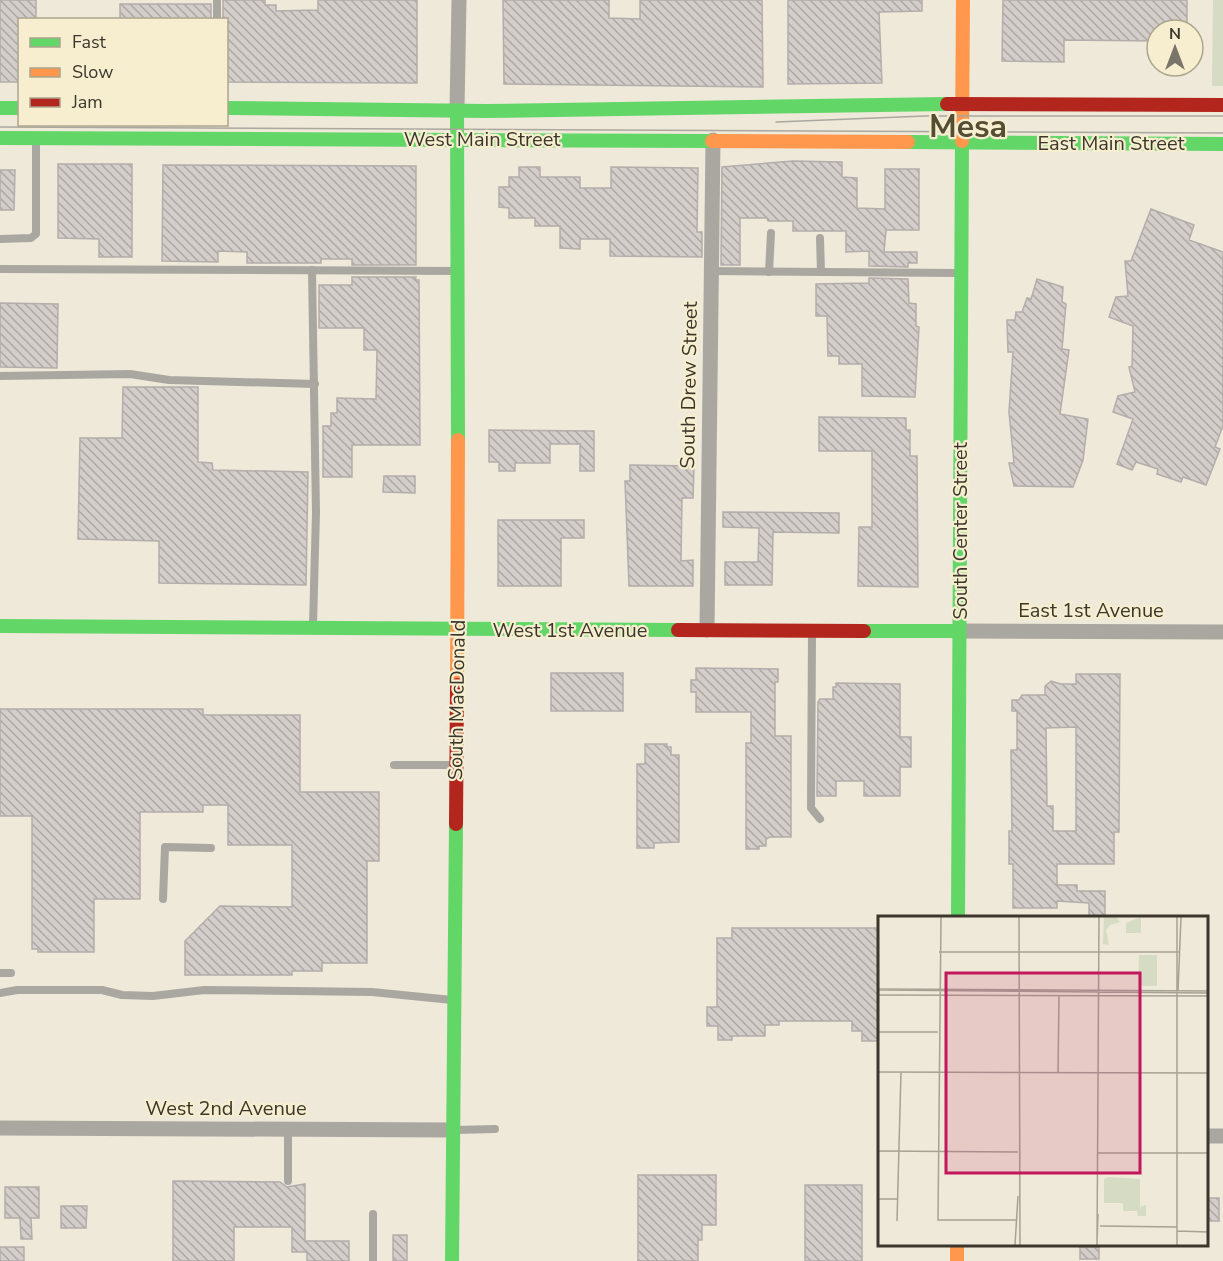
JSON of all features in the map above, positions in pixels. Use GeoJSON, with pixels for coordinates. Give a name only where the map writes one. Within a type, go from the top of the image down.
{"type":"FeatureCollection","features":[{"type":"Feature","properties":{"kind":"street"},"geometry":{"type":"LineString","coordinates":[[457,110],[459,0]]}},
{"type":"Feature","properties":{"kind":"street","name":"South Center Street"},"geometry":{"type":"LineString","coordinates":[[958,916],[963,0]]}},
{"type":"Feature","properties":{"kind":"street","name":"West Main Street"},"geometry":{"type":"LineString","coordinates":[[228,108],[766,109],[963,104]]}},
{"type":"Feature","properties":{"kind":"street","name":"East Main Street"},"geometry":{"type":"LineString","coordinates":[[963,104],[1223,105]]}},
{"type":"Feature","properties":{"kind":"street"},"geometry":{"type":"LineString","coordinates":[[0,108],[18,108]]}},
{"type":"Feature","properties":{"kind":"street","name":"South MacDonald"},"geometry":{"type":"LineString","coordinates":[[452,1261],[458,630],[457,110]]}},
{"type":"Feature","properties":{"kind":"street","name":"West Main Street"},"geometry":{"type":"LineString","coordinates":[[0,138],[713,140],[963,144]]}},
{"type":"Feature","properties":{"kind":"street","name":"South Drew Street"},"geometry":{"type":"LineString","coordinates":[[707,630],[713,140]]}},
{"type":"Feature","properties":{"kind":"street","name":"East Main Street"},"geometry":{"type":"LineString","coordinates":[[963,144],[1223,144]]}},
{"type":"Feature","properties":{"kind":"street","name":"West 1st Avenue"},"geometry":{"type":"LineString","coordinates":[[0,626],[959,631]]}},
{"type":"Feature","properties":{"kind":"street","name":"East 1st Avenue"},"geometry":{"type":"LineString","coordinates":[[959,631],[1223,632]]}},
{"type":"Feature","properties":{"kind":"street","name":"West 2nd Avenue"},"geometry":{"type":"LineString","coordinates":[[0,1128],[452,1130]]}},
{"type":"Feature","properties":{"kind":"lane"},"geometry":{"type":"LineString","coordinates":[[218,0],[218,18]]}},
{"type":"Feature","properties":{"kind":"lane"},"geometry":{"type":"LineString","coordinates":[[0,238],[31,238],[36,234],[36,138]]}},
{"type":"Feature","properties":{"kind":"lane"},"geometry":{"type":"LineString","coordinates":[[769,272],[771,233]]}},
{"type":"Feature","properties":{"kind":"lane"},"geometry":{"type":"LineString","coordinates":[[820,238],[821,272]]}},
{"type":"Feature","properties":{"kind":"lane"},"geometry":{"type":"LineString","coordinates":[[0,269],[457,271]]}},
{"type":"Feature","properties":{"kind":"lane"},"geometry":{"type":"LineString","coordinates":[[312,270],[316,512],[313,629]]}},
{"type":"Feature","properties":{"kind":"lane"},"geometry":{"type":"LineString","coordinates":[[712,271],[963,273]]}},
{"type":"Feature","properties":{"kind":"lane"},"geometry":{"type":"LineString","coordinates":[[0,376],[130,374],[169,380],[315,384]]}},
{"type":"Feature","properties":{"kind":"lane"},"geometry":{"type":"LineString","coordinates":[[812,631],[810,666],[811,808],[820,819]]}},
{"type":"Feature","properties":{"kind":"lane"},"geometry":{"type":"LineString","coordinates":[[394,765],[456,765]]}},
{"type":"Feature","properties":{"kind":"lane"},"geometry":{"type":"LineString","coordinates":[[163,898],[165,847],[211,848]]}},
{"type":"Feature","properties":{"kind":"lane"},"geometry":{"type":"LineString","coordinates":[[0,973],[11,973]]}},
{"type":"Feature","properties":{"kind":"lane"},"geometry":{"type":"LineString","coordinates":[[0,993],[17,990],[102,990],[122,995],[153,996],[204,990],[372,992],[453,1000]]}},
{"type":"Feature","properties":{"kind":"lane"},"geometry":{"type":"LineString","coordinates":[[288,1129],[288,1181]]}},
{"type":"Feature","properties":{"kind":"lane"},"geometry":{"type":"LineString","coordinates":[[452,1130],[495,1129]]}},
{"type":"Feature","properties":{"kind":"lane"},"geometry":{"type":"LineString","coordinates":[[373,1214],[373,1261]]}},
{"type":"Feature","properties":{"kind":"green space"},"geometry":{"type":"Polygon","coordinates":[[[1213,0],[1223,0],[1223,86],[1212,86],[1213,0]]]}},
{"type":"Feature","properties":{"kind":"building"},"geometry":{"type":"Polygon","coordinates":[[[0,0],[36,0],[36,18],[18,18],[18,82],[0,82],[0,0]]]}},
{"type":"Feature","properties":{"kind":"building"},"geometry":{"type":"Polygon","coordinates":[[[223,0],[265,0],[265,5],[276,5],[276,11],[318,10],[318,0],[417,0],[417,83],[228,82],[228,18],[223,18],[223,0]]]}},
{"type":"Feature","properties":{"kind":"building"},"geometry":{"type":"Polygon","coordinates":[[[503,0],[609,0],[609,18],[640,19],[640,0],[762,0],[763,87],[504,84],[503,0]]]}},
{"type":"Feature","properties":{"kind":"building"},"geometry":{"type":"Polygon","coordinates":[[[788,0],[922,0],[922,11],[879,12],[882,83],[788,84],[788,0]]]}},
{"type":"Feature","properties":{"kind":"building"},"geometry":{"type":"Polygon","coordinates":[[[1003,0],[1187,0],[1187,18],[1145,18],[1145,41],[1064,40],[1064,62],[1002,61],[1003,0]]]}},
{"type":"Feature","properties":{"kind":"building"},"geometry":{"type":"Polygon","coordinates":[[[120,4],[211,4],[211,18],[120,18],[120,4]]]}},
{"type":"Feature","properties":{"kind":"building"},"geometry":{"type":"Polygon","coordinates":[[[793,161],[842,162],[842,177],[857,178],[857,208],[885,209],[885,169],[919,169],[919,230],[886,230],[884,252],[917,252],[917,263],[908,263],[908,267],[869,266],[869,251],[846,252],[846,231],[793,231],[793,221],[740,218],[740,265],[721,265],[722,167],[793,161]]]}},
{"type":"Feature","properties":{"kind":"building"},"geometry":{"type":"Polygon","coordinates":[[[58,164],[132,164],[132,257],[99,257],[99,239],[58,238],[58,164]]]}},
{"type":"Feature","properties":{"kind":"building"},"geometry":{"type":"Polygon","coordinates":[[[163,165],[416,166],[416,265],[352,265],[352,259],[321,259],[321,263],[247,263],[247,252],[218,251],[218,262],[162,261],[163,165]]]}},
{"type":"Feature","properties":{"kind":"building"},"geometry":{"type":"Polygon","coordinates":[[[519,167],[540,167],[540,177],[580,177],[580,188],[611,188],[611,167],[698,168],[697,232],[702,232],[702,257],[610,256],[610,239],[580,239],[580,249],[560,248],[560,226],[535,226],[535,218],[509,218],[509,208],[499,207],[499,187],[509,187],[509,177],[519,177],[519,167]]]}},
{"type":"Feature","properties":{"kind":"building"},"geometry":{"type":"Polygon","coordinates":[[[0,170],[15,170],[14,210],[0,210],[0,170]]]}},
{"type":"Feature","properties":{"kind":"building"},"geometry":{"type":"Polygon","coordinates":[[[1151,209],[1194,225],[1189,240],[1223,252],[1223,426],[1215,447],[1220,449],[1206,485],[1183,477],[1181,482],[1157,474],[1158,469],[1136,462],[1132,470],[1117,464],[1133,419],[1113,412],[1118,396],[1135,392],[1129,367],[1132,366],[1133,326],[1109,317],[1116,297],[1128,296],[1125,261],[1131,261],[1151,209]]]}},
{"type":"Feature","properties":{"kind":"building"},"geometry":{"type":"Polygon","coordinates":[[[352,277],[416,277],[415,280],[419,280],[420,445],[352,445],[352,477],[323,477],[323,426],[331,426],[331,413],[337,413],[337,398],[376,399],[377,350],[364,350],[364,328],[319,328],[319,285],[352,285],[352,277]]]}},
{"type":"Feature","properties":{"kind":"building"},"geometry":{"type":"Polygon","coordinates":[[[869,278],[908,279],[909,303],[916,304],[916,326],[919,327],[915,397],[862,396],[862,364],[839,364],[839,356],[828,356],[827,316],[816,316],[816,284],[869,283],[869,278]]]}},
{"type":"Feature","properties":{"kind":"building"},"geometry":{"type":"Polygon","coordinates":[[[1037,279],[1063,287],[1062,302],[1066,304],[1062,349],[1069,350],[1060,414],[1088,419],[1083,460],[1073,487],[1014,486],[1009,463],[1014,463],[1009,412],[1013,352],[1008,352],[1007,320],[1015,320],[1016,312],[1022,312],[1027,298],[1031,299],[1037,279]]]}},
{"type":"Feature","properties":{"kind":"building"},"geometry":{"type":"Polygon","coordinates":[[[0,303],[58,304],[57,368],[0,367],[0,303]]]}},
{"type":"Feature","properties":{"kind":"building"},"geometry":{"type":"Polygon","coordinates":[[[123,387],[198,387],[198,462],[212,463],[213,470],[308,472],[306,585],[159,583],[159,541],[78,539],[80,438],[122,438],[123,387]]]}},
{"type":"Feature","properties":{"kind":"building"},"geometry":{"type":"Polygon","coordinates":[[[819,417],[906,418],[906,430],[910,430],[910,456],[917,456],[918,587],[858,586],[859,527],[872,527],[872,451],[819,451],[819,417]]]}},
{"type":"Feature","properties":{"kind":"building"},"geometry":{"type":"Polygon","coordinates":[[[489,430],[594,431],[594,471],[580,471],[580,444],[550,444],[550,463],[515,463],[515,471],[499,471],[499,462],[489,462],[489,430]]]}},
{"type":"Feature","properties":{"kind":"building"},"geometry":{"type":"Polygon","coordinates":[[[630,465],[694,466],[693,498],[682,498],[681,561],[693,560],[693,586],[629,586],[625,481],[630,481],[630,465]]]}},
{"type":"Feature","properties":{"kind":"building"},"geometry":{"type":"Polygon","coordinates":[[[384,476],[415,476],[415,493],[383,492],[384,476]]]}},
{"type":"Feature","properties":{"kind":"building"},"geometry":{"type":"Polygon","coordinates":[[[723,512],[839,513],[839,533],[773,532],[772,585],[725,585],[725,562],[758,562],[759,528],[723,527],[723,512]]]}},
{"type":"Feature","properties":{"kind":"building"},"geometry":{"type":"Polygon","coordinates":[[[498,520],[584,520],[584,538],[561,538],[561,586],[498,586],[498,520]]]}},
{"type":"Feature","properties":{"kind":"building"},"geometry":{"type":"Polygon","coordinates":[[[696,668],[778,669],[778,682],[775,682],[775,736],[791,736],[791,837],[770,837],[766,839],[766,846],[759,846],[759,849],[746,849],[746,743],[751,743],[751,712],[696,712],[696,692],[691,692],[691,680],[696,680],[696,668]]]}},
{"type":"Feature","properties":{"kind":"building"},"geometry":{"type":"Polygon","coordinates":[[[551,673],[623,673],[623,711],[551,711],[551,673]]]}},
{"type":"Feature","properties":{"kind":"building"},"geometry":{"type":"Polygon","coordinates":[[[1076,674],[1120,674],[1119,832],[1114,832],[1114,864],[1057,864],[1057,885],[1077,885],[1077,891],[1105,891],[1105,916],[1089,916],[1089,903],[1057,901],[1057,908],[1013,908],[1013,864],[1009,864],[1009,831],[1012,831],[1011,750],[1017,750],[1017,711],[1012,711],[1012,700],[1019,700],[1022,695],[1045,695],[1045,686],[1051,681],[1076,684],[1076,674]],[[1076,727],[1046,728],[1047,806],[1053,806],[1053,831],[1076,831],[1076,727]]]}},
{"type":"Feature","properties":{"kind":"building"},"geometry":{"type":"Polygon","coordinates":[[[836,683],[900,684],[900,737],[911,737],[911,767],[900,767],[900,796],[864,796],[864,781],[836,781],[836,796],[817,796],[818,702],[820,699],[833,699],[833,687],[836,687],[836,683]]]}},
{"type":"Feature","properties":{"kind":"building"},"geometry":{"type":"Polygon","coordinates":[[[0,709],[203,709],[203,715],[300,715],[300,792],[379,792],[379,861],[367,861],[367,963],[322,963],[322,971],[292,971],[292,975],[185,975],[185,941],[220,906],[292,907],[292,845],[228,845],[228,805],[203,805],[203,812],[140,812],[140,899],[94,899],[94,952],[38,952],[38,949],[32,949],[32,816],[0,816],[0,709]]]}},
{"type":"Feature","properties":{"kind":"building"},"geometry":{"type":"Polygon","coordinates":[[[645,744],[667,744],[667,747],[671,747],[671,755],[679,755],[679,842],[654,843],[654,848],[637,848],[637,764],[645,764],[645,744]]]}},
{"type":"Feature","properties":{"kind":"building"},"geometry":{"type":"Polygon","coordinates":[[[732,928],[878,928],[878,1041],[862,1041],[862,1031],[852,1031],[852,1021],[779,1021],[779,1025],[765,1025],[765,1036],[732,1036],[732,1040],[718,1040],[718,1026],[707,1026],[707,1007],[717,1007],[717,938],[732,938],[732,928]]]}},
{"type":"Feature","properties":{"kind":"building"},"geometry":{"type":"Polygon","coordinates":[[[638,1175],[716,1175],[716,1225],[702,1225],[702,1240],[698,1240],[698,1261],[638,1261],[638,1175]]]}},
{"type":"Feature","properties":{"kind":"building"},"geometry":{"type":"Polygon","coordinates":[[[173,1181],[280,1182],[287,1187],[305,1184],[305,1241],[349,1241],[349,1261],[307,1261],[307,1252],[292,1252],[292,1227],[234,1227],[234,1261],[173,1261],[173,1181]]]}},
{"type":"Feature","properties":{"kind":"building"},"geometry":{"type":"Polygon","coordinates":[[[805,1185],[862,1185],[862,1261],[805,1261],[805,1185]]]}},
{"type":"Feature","properties":{"kind":"building"},"geometry":{"type":"Polygon","coordinates":[[[5,1187],[39,1187],[39,1218],[31,1218],[32,1239],[21,1239],[20,1218],[5,1218],[5,1187]]]}},
{"type":"Feature","properties":{"kind":"building"},"geometry":{"type":"Polygon","coordinates":[[[1208,1198],[1219,1198],[1219,1221],[1208,1221],[1208,1198]]]}},
{"type":"Feature","properties":{"kind":"building"},"geometry":{"type":"Polygon","coordinates":[[[61,1206],[87,1206],[86,1228],[61,1228],[61,1206]]]}},
{"type":"Feature","properties":{"kind":"building"},"geometry":{"type":"Polygon","coordinates":[[[393,1235],[407,1235],[407,1261],[393,1261],[393,1235]]]}},
{"type":"Feature","properties":{"kind":"building"},"geometry":{"type":"Polygon","coordinates":[[[0,1247],[24,1247],[24,1261],[0,1261],[0,1247]]]}},
{"type":"Feature","properties":{"kind":"building"},"geometry":{"type":"Polygon","coordinates":[[[1080,1247],[1099,1247],[1099,1259],[1080,1259],[1080,1247]]]}},
{"type":"Feature","properties":{"kind":"tram line"},"geometry":{"type":"LineString","coordinates":[[776,122],[925,116],[1223,116]]}},
{"type":"Feature","properties":{"kind":"tram line"},"geometry":{"type":"LineString","coordinates":[[0,127],[1223,133]]}},
{"type":"Feature","properties":{"kind":"traffic: fast"},"geometry":{"type":"LineString","coordinates":[[228,108],[486,111],[947,104]]}},
{"type":"Feature","properties":{"kind":"traffic: fast"},"geometry":{"type":"LineString","coordinates":[[0,108],[18,108]]}},
{"type":"Feature","properties":{"kind":"traffic: fast"},"geometry":{"type":"LineString","coordinates":[[457,110],[458,440]]}},
{"type":"Feature","properties":{"kind":"traffic: fast"},"geometry":{"type":"LineString","coordinates":[[0,138],[712,141]]}},
{"type":"Feature","properties":{"kind":"traffic: fast"},"geometry":{"type":"LineString","coordinates":[[958,916],[962,141]]}},
{"type":"Feature","properties":{"kind":"traffic: fast"},"geometry":{"type":"LineString","coordinates":[[908,142],[1223,144]]}},
{"type":"Feature","properties":{"kind":"traffic: fast"},"geometry":{"type":"LineString","coordinates":[[0,626],[678,630]]}},
{"type":"Feature","properties":{"kind":"traffic: fast"},"geometry":{"type":"LineString","coordinates":[[864,631],[959,631]]}},
{"type":"Feature","properties":{"kind":"traffic: fast"},"geometry":{"type":"LineString","coordinates":[[452,1261],[456,824]]}},
{"type":"Feature","properties":{"kind":"traffic: slow"},"geometry":{"type":"LineString","coordinates":[[962,141],[963,0]]}},
{"type":"Feature","properties":{"kind":"traffic: slow"},"geometry":{"type":"LineString","coordinates":[[712,141],[908,142]]}},
{"type":"Feature","properties":{"kind":"traffic: slow"},"geometry":{"type":"LineString","coordinates":[[457,685],[458,440]]}},
{"type":"Feature","properties":{"kind":"traffic: slow"},"geometry":{"type":"LineString","coordinates":[[957,1246],[957,1261]]}},
{"type":"Feature","properties":{"kind":"traffic: jam"},"geometry":{"type":"LineString","coordinates":[[947,104],[1223,105]]}},
{"type":"Feature","properties":{"kind":"traffic: jam"},"geometry":{"type":"LineString","coordinates":[[678,630],[864,631]]}},
{"type":"Feature","properties":{"kind":"traffic: jam"},"geometry":{"type":"LineString","coordinates":[[456,824],[457,685]]}},
{"type":"Feature","properties":{"kind":"district","name":"Mesa"},"geometry":{"type":"Point","coordinates":[968,126]}}]}
